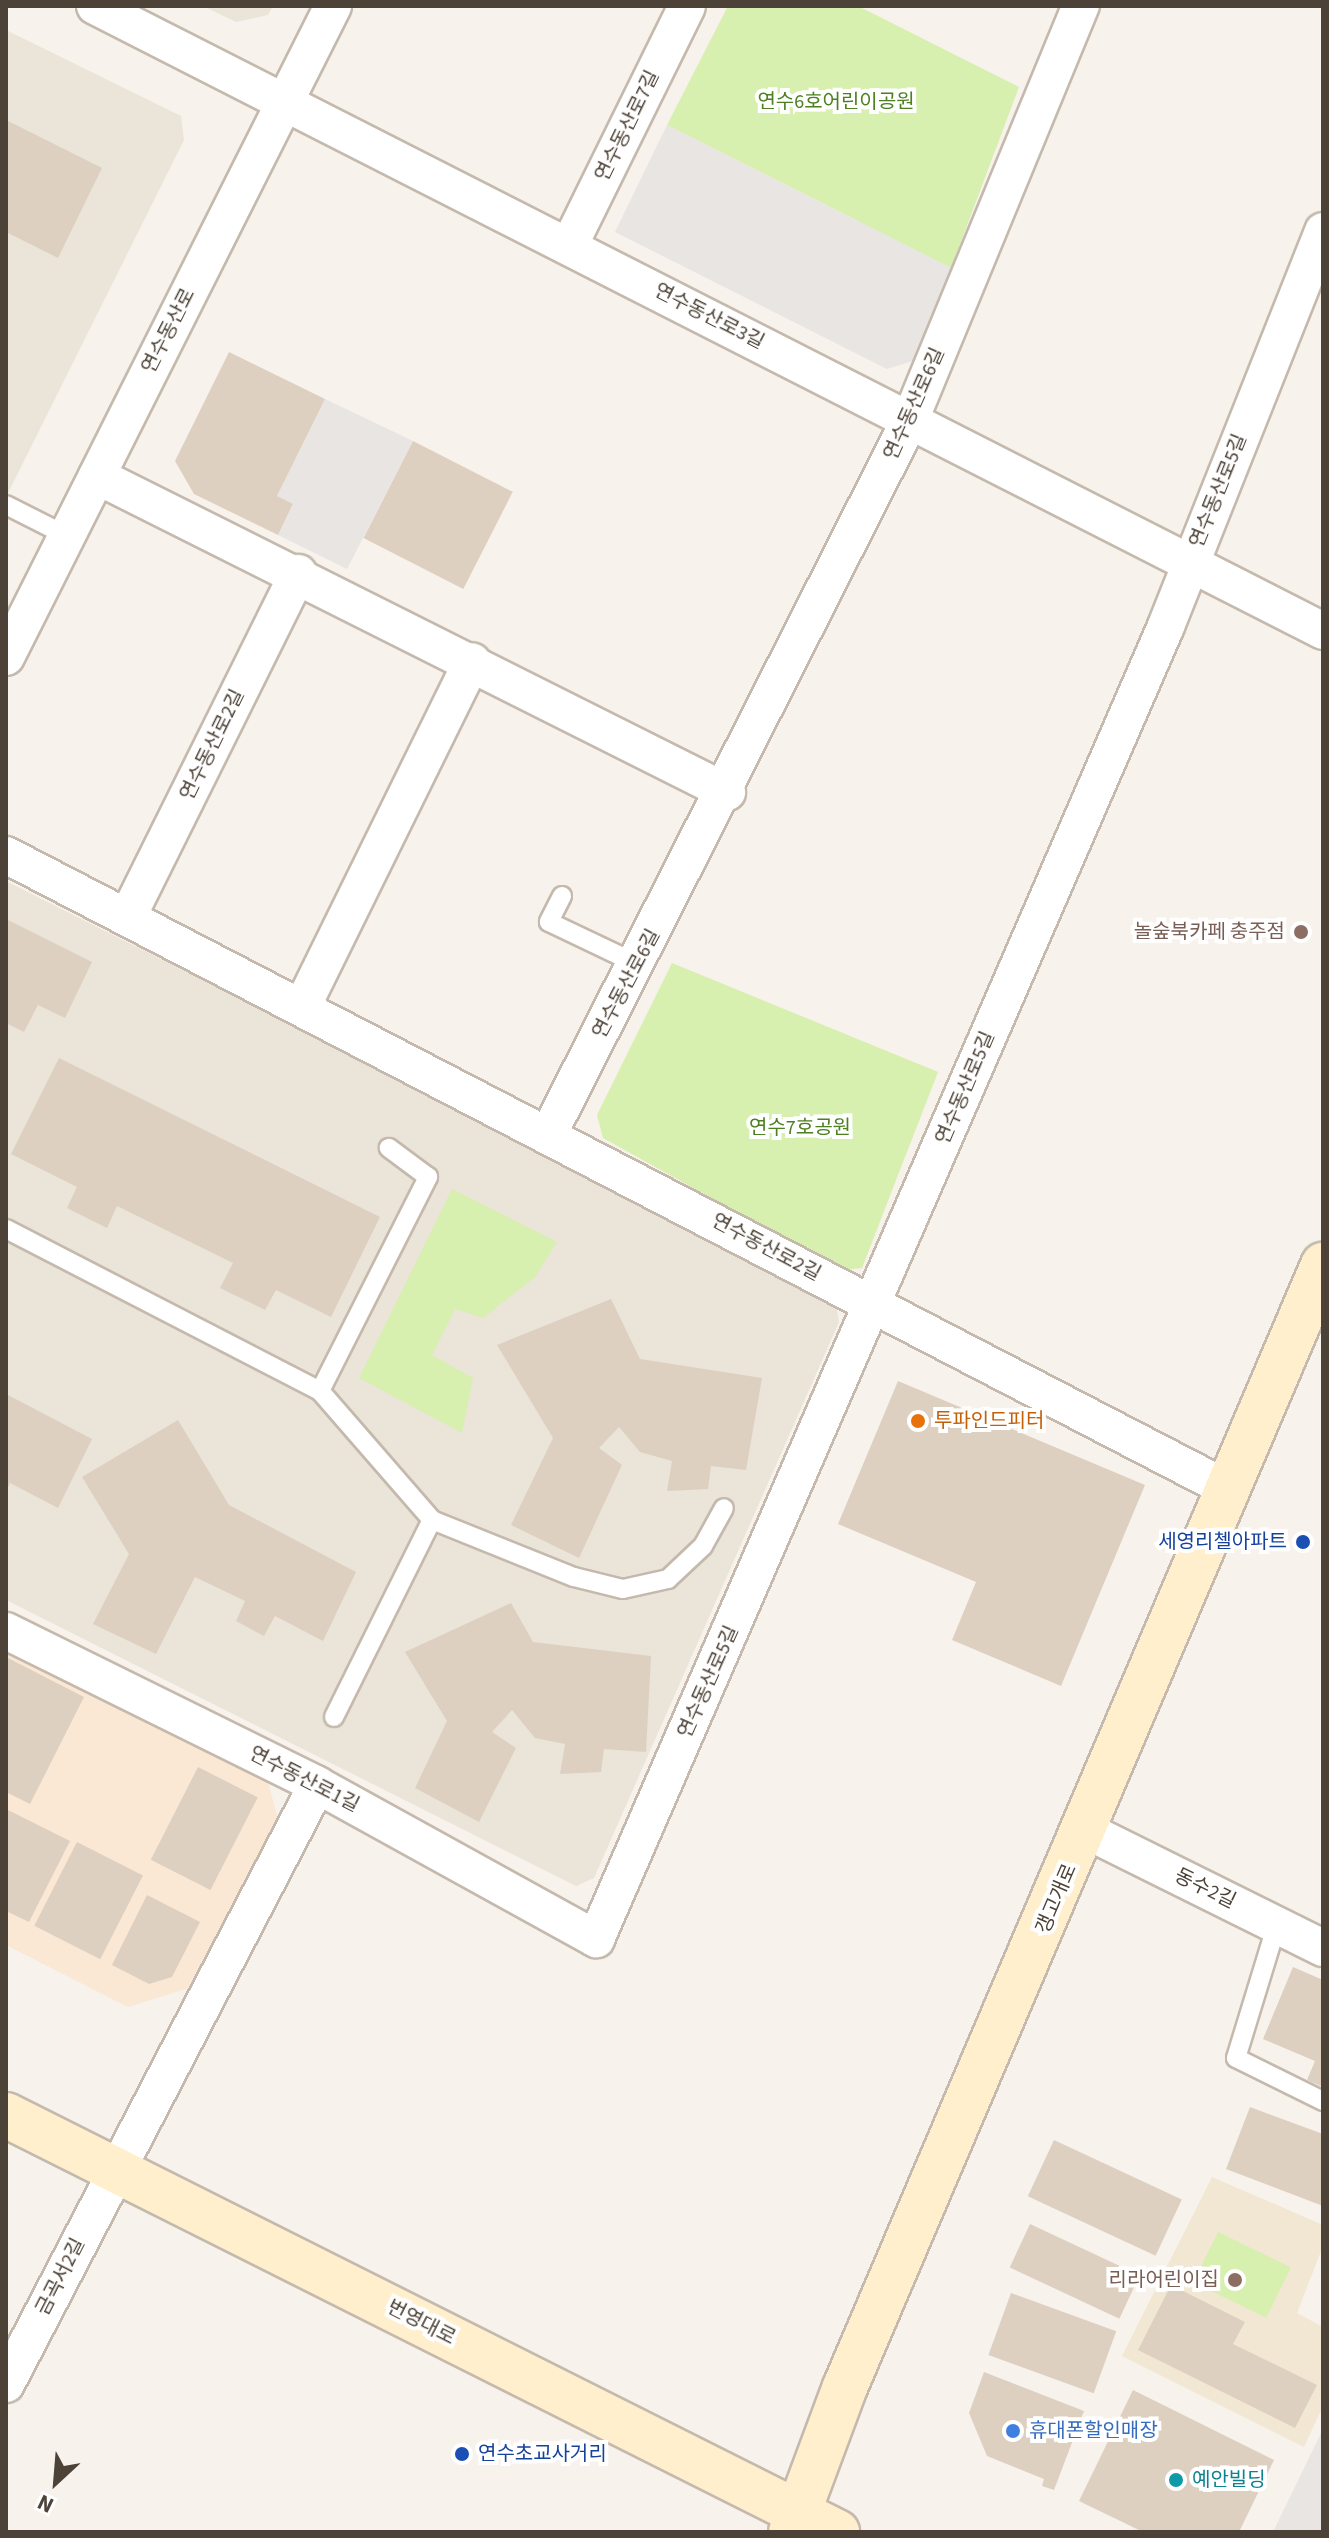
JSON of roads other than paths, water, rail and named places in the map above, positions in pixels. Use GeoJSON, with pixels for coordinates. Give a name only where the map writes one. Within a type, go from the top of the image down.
{"type":"FeatureCollection","features":[{"type":"Feature","properties":{"kind":"street","name":"연수동산로3길"},"geometry":{"type":"LineString","coordinates":[[95,6],[1323,631]]}},
{"type":"Feature","properties":{"kind":"street","name":"연수동산로"},"geometry":{"type":"LineString","coordinates":[[6,657],[333,6]]}},
{"type":"Feature","properties":{"kind":"street","name":"연수동산로7길"},"geometry":{"type":"LineString","coordinates":[[569,246],[687,6]]}},
{"type":"Feature","properties":{"kind":"street","name":"연수동산로6길"},"geometry":{"type":"LineString","coordinates":[[549,1133],[727,792],[910,420],[1081,6]]}},
{"type":"Feature","properties":{"kind":"street","name":"연수동산로5길"},"geometry":{"type":"LineString","coordinates":[[596,1939],[875,1306],[1189,564],[1323,231]]}},
{"type":"Feature","properties":{"kind":"street"},"geometry":{"type":"LineString","coordinates":[[97,476],[298,573],[727,792]]}},
{"type":"Feature","properties":{"kind":"street","name":"연수동산로2길"},"geometry":{"type":"LineString","coordinates":[[128,916],[298,573]]}},
{"type":"Feature","properties":{"kind":"street"},"geometry":{"type":"LineString","coordinates":[[303,1005],[472,661]]}},
{"type":"Feature","properties":{"kind":"street","name":"연수동산로2길"},"geometry":{"type":"LineString","coordinates":[[6,855],[303,1005],[1230,1490]]}},
{"type":"Feature","properties":{"kind":"street","name":"갱고개로"},"geometry":{"type":"LineString","coordinates":[[795,2522],[845,2387],[1087,1831],[1323,1265]]}},
{"type":"Feature","properties":{"kind":"street","name":"연수동산로1길"},"geometry":{"type":"LineString","coordinates":[[6,1631],[317,1785],[596,1939]]}},
{"type":"Feature","properties":{"kind":"street","name":"금곡서2길"},"geometry":{"type":"LineString","coordinates":[[6,2384],[317,1785]]}},
{"type":"Feature","properties":{"kind":"street","name":"동수2길"},"geometry":{"type":"LineString","coordinates":[[1087,1831],[1323,1948]]}},
{"type":"Feature","properties":{"kind":"street","name":"번영대로"},"geometry":{"type":"LineString","coordinates":[[6,2115],[795,2522],[837,2532]]}},
{"type":"Feature","properties":{"kind":"lane"},"geometry":{"type":"LineString","coordinates":[[6,505],[67,536]]}},
{"type":"Feature","properties":{"kind":"lane"},"geometry":{"type":"LineString","coordinates":[[562,896],[549,922],[637,964]]}},
{"type":"Feature","properties":{"kind":"lane"},"geometry":{"type":"LineString","coordinates":[[320,1391],[428,1177],[389,1148]]}},
{"type":"Feature","properties":{"kind":"lane"},"geometry":{"type":"LineString","coordinates":[[6,1229],[320,1391],[432,1520],[574,1577],[623,1589],[668,1579],[703,1546],[724,1508]]}},
{"type":"Feature","properties":{"kind":"lane"},"geometry":{"type":"LineString","coordinates":[[334,1717],[432,1520]]}},
{"type":"Feature","properties":{"kind":"lane"},"geometry":{"type":"LineString","coordinates":[[1277,1924],[1236,2058],[1323,2101]]}},
{"type":"Feature","properties":{"kind":"place","name":"놀숲북카페 충주점"},"geometry":{"type":"Point","coordinates":[1301,932]}},
{"type":"Feature","properties":{"kind":"place","name":"투파인드피터"},"geometry":{"type":"Point","coordinates":[918,1421]}},
{"type":"Feature","properties":{"kind":"place","name":"세영리첼아파트"},"geometry":{"type":"Point","coordinates":[1303,1542]}},
{"type":"Feature","properties":{"kind":"place","name":"리라어린이집"},"geometry":{"type":"Point","coordinates":[1235,2280]}},
{"type":"Feature","properties":{"kind":"place","name":"휴대폰할인매장"},"geometry":{"type":"Point","coordinates":[1013,2431]}},
{"type":"Feature","properties":{"kind":"place","name":"연수초교사거리"},"geometry":{"type":"Point","coordinates":[462,2454]}},
{"type":"Feature","properties":{"kind":"place","name":"예안빌딩"},"geometry":{"type":"Point","coordinates":[1176,2480]}},
{"type":"Feature","properties":{"kind":"park label","name":"연수6호어린이공원"},"geometry":{"type":"Point","coordinates":[836,102]}},
{"type":"Feature","properties":{"kind":"park label","name":"연수7호공원"},"geometry":{"type":"Point","coordinates":[800,1128]}}]}
